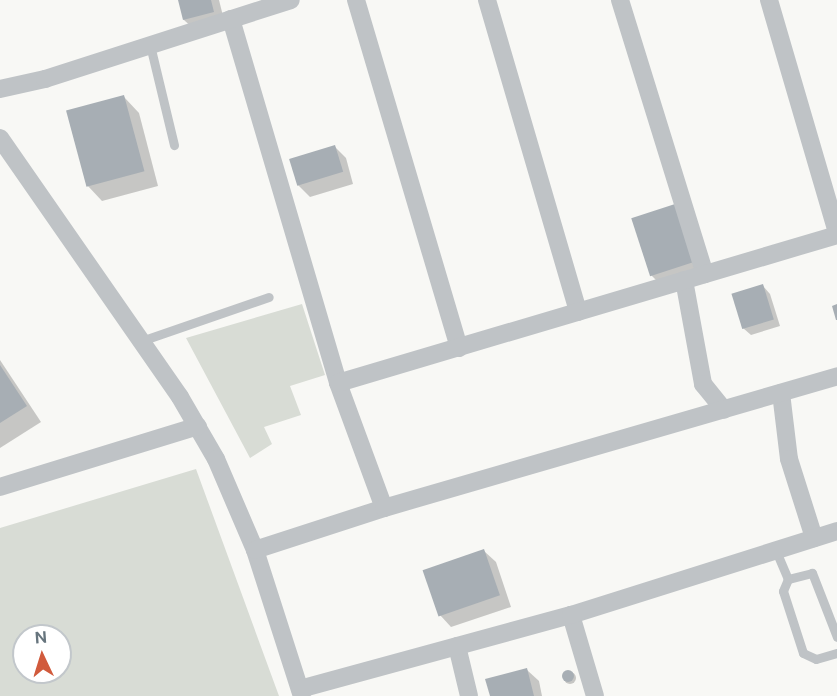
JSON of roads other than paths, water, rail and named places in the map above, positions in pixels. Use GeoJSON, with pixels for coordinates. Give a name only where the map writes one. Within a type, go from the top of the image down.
{"type":"FeatureCollection","features":[{"type":"Feature","properties":{"kind":"street"},"geometry":{"type":"LineString","coordinates":[[0,89],[45,79],[291,0]]}},
{"type":"Feature","properties":{"kind":"street"},"geometry":{"type":"LineString","coordinates":[[356,0],[459,348]]}},
{"type":"Feature","properties":{"kind":"street"},"geometry":{"type":"LineString","coordinates":[[487,0],[578,312]]}},
{"type":"Feature","properties":{"kind":"street"},"geometry":{"type":"LineString","coordinates":[[620,0],[705,274]]}},
{"type":"Feature","properties":{"kind":"street"},"geometry":{"type":"LineString","coordinates":[[338,383],[837,234],[769,0]]}},
{"type":"Feature","properties":{"kind":"street"},"geometry":{"type":"LineString","coordinates":[[231,19],[338,383],[384,508]]}},
{"type":"Feature","properties":{"kind":"street"},"geometry":{"type":"LineString","coordinates":[[0,138],[198,426],[232,492],[255,550],[301,692],[571,615],[837,531]]}},
{"type":"Feature","properties":{"kind":"street"},"geometry":{"type":"LineString","coordinates":[[684,280],[703,384],[724,410]]}},
{"type":"Feature","properties":{"kind":"street"},"geometry":{"type":"LineString","coordinates":[[255,550],[384,508],[837,376]]}},
{"type":"Feature","properties":{"kind":"street"},"geometry":{"type":"LineString","coordinates":[[780,393],[789,459],[814,538]]}},
{"type":"Feature","properties":{"kind":"street"},"geometry":{"type":"LineString","coordinates":[[0,487],[198,426]]}},
{"type":"Feature","properties":{"kind":"street"},"geometry":{"type":"LineString","coordinates":[[571,615],[595,696]]}},
{"type":"Feature","properties":{"kind":"street"},"geometry":{"type":"LineString","coordinates":[[457,646],[469,696]]}},
{"type":"Feature","properties":{"kind":"lane"},"geometry":{"type":"LineString","coordinates":[[150,45],[174,145]]}},
{"type":"Feature","properties":{"kind":"lane"},"geometry":{"type":"LineString","coordinates":[[141,341],[269,297]]}},
{"type":"Feature","properties":{"kind":"lane"},"geometry":{"type":"LineString","coordinates":[[776,551],[788,579],[783,591],[804,653],[816,659],[837,653]]}},
{"type":"Feature","properties":{"kind":"lane"},"geometry":{"type":"LineString","coordinates":[[788,579],[812,573],[837,637]]}}]}
